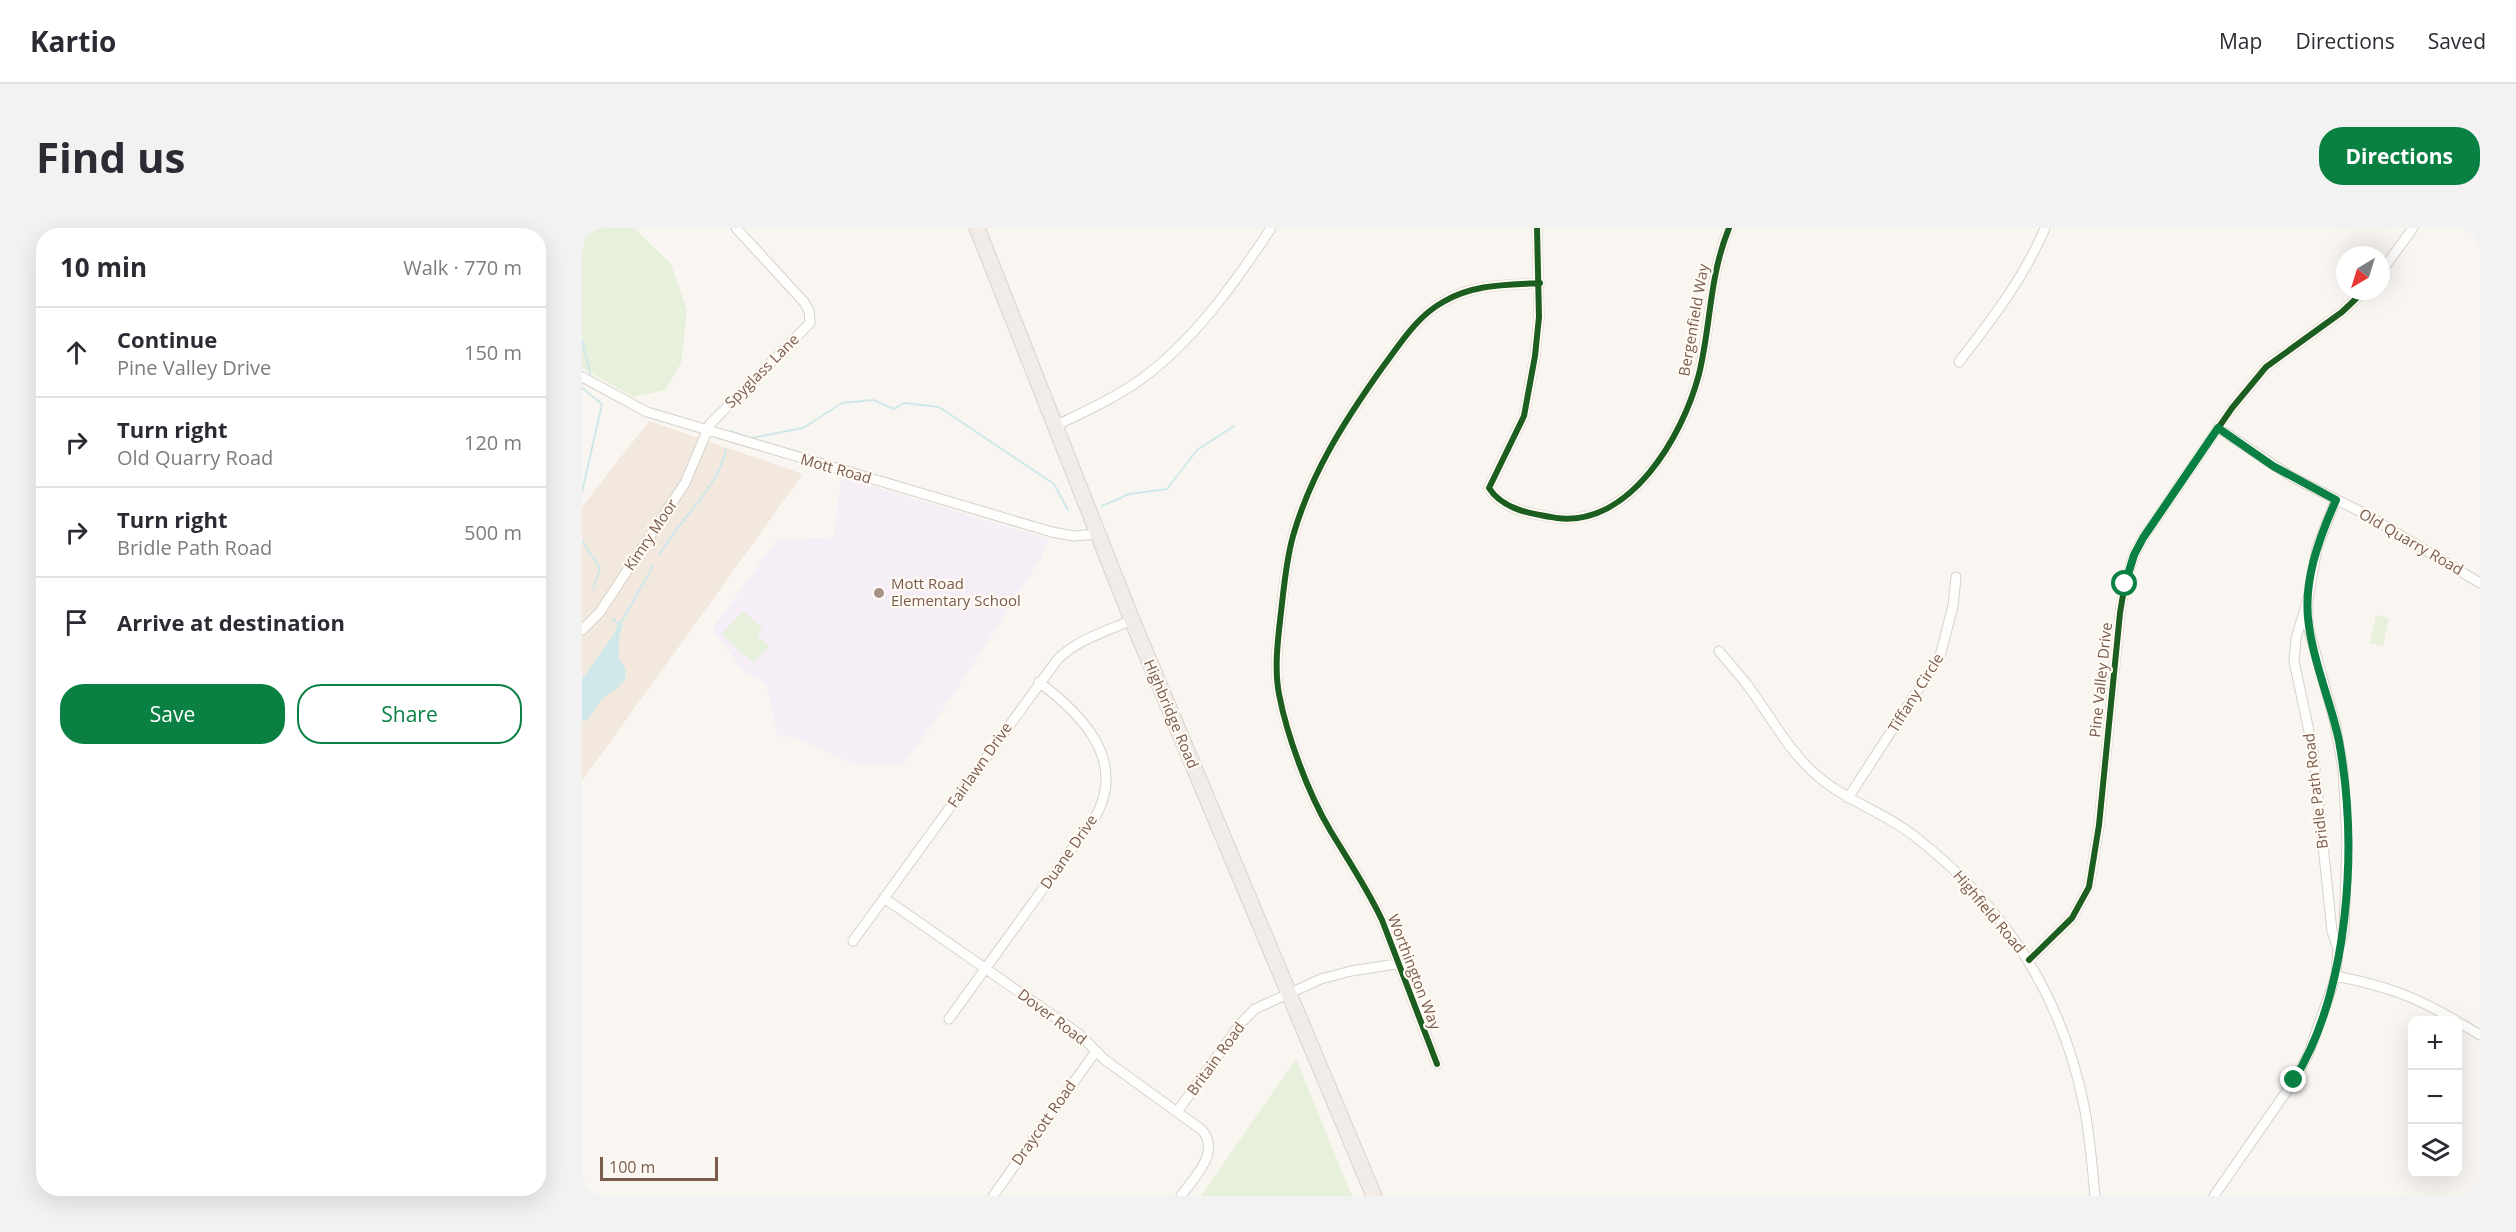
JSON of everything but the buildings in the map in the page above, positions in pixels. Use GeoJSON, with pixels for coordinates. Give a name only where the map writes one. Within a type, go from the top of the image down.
{"type":"FeatureCollection","features":[{"type":"Feature","properties":{"kind":"highway","name":"Highbridge Road"},"geometry":{"type":"LineString","coordinates":[[977,228],[1132,620],[1374,1196]]}},
{"type":"Feature","properties":{"kind":"street","name":"Spyglass Lane"},"geometry":{"type":"LineString","coordinates":[[706,431],[718,414],[810,322],[809,311],[804,302],[736,228]]}},
{"type":"Feature","properties":{"kind":"street"},"geometry":{"type":"LineString","coordinates":[[1055,426],[1106,402],[1162,363],[1187,340],[1226,291],[1271,228]]}},
{"type":"Feature","properties":{"kind":"street"},"geometry":{"type":"LineString","coordinates":[[1537,228],[1540,283]]}},
{"type":"Feature","properties":{"kind":"street","name":"Bergenfield Way"},"geometry":{"type":"LineString","coordinates":[[1540,283],[1535,356],[1524,416],[1489,488],[1496,499],[1529,514],[1570,519],[1606,509],[1637,488],[1663,456],[1683,419],[1699,375],[1718,253],[1729,228]]}},
{"type":"Feature","properties":{"kind":"street"},"geometry":{"type":"LineString","coordinates":[[1959,362],[2000,309],[2020,277],[2045,228]]}},
{"type":"Feature","properties":{"kind":"street"},"geometry":{"type":"LineString","coordinates":[[2390,260],[2413,228]]}},
{"type":"Feature","properties":{"kind":"street","name":"Worthington Way"},"geometry":{"type":"LineString","coordinates":[[1437,1064],[1372,898],[1323,817],[1284,716],[1277,668],[1284,587],[1293,537],[1312,483],[1330,447],[1408,332],[1425,315],[1449,298],[1473,289],[1540,283]]}},
{"type":"Feature","properties":{"kind":"street","name":"Pine Valley Drive"},"geometry":{"type":"LineString","coordinates":[[2029,960],[2072,918],[2089,887],[2099,825],[2120,613],[2125,584],[2134,555],[2218,428],[2266,367],[2342,312],[2355,300]]}},
{"type":"Feature","properties":{"kind":"street","name":"Mott Road"},"geometry":{"type":"LineString","coordinates":[[582,377],[647,412],[706,431],[1052,532],[1073,536],[1098,534]]}},
{"type":"Feature","properties":{"kind":"street","name":"Old Quarry Road"},"geometry":{"type":"LineString","coordinates":[[2218,428],[2273,466],[2480,583]]}},
{"type":"Feature","properties":{"kind":"street","name":"Kimry Moor"},"geometry":{"type":"LineString","coordinates":[[582,630],[600,612],[685,483],[706,431]]}},
{"type":"Feature","properties":{"kind":"street","name":"Bridle Path Road"},"geometry":{"type":"LineString","coordinates":[[2336,500],[2317,548],[2308,599],[2296,638],[2294,661],[2313,750],[2332,931],[2338,949]]}},
{"type":"Feature","properties":{"kind":"street","name":"Tiffany Circle"},"geometry":{"type":"LineString","coordinates":[[1848,798],[1940,656],[1953,606],[1956,577]]}},
{"type":"Feature","properties":{"kind":"street","name":"Bridle Path Road"},"geometry":{"type":"LineString","coordinates":[[2214,1196],[2304,1063],[2324,1016],[2336,976],[2338,949],[2344,932],[2347,873],[2343,769],[2335,723],[2308,626],[2308,599]]}},
{"type":"Feature","properties":{"kind":"street","name":"Fairlawn Drive"},"geometry":{"type":"LineString","coordinates":[[853,941],[1039,682],[1065,651],[1132,620]]}},
{"type":"Feature","properties":{"kind":"street","name":"Highfield Road"},"geometry":{"type":"LineString","coordinates":[[1719,651],[1748,686],[1797,757],[1816,775],[1848,798],[1910,833],[1943,858],[1966,881],[2029,960],[2055,1012],[2072,1057],[2084,1105],[2094,1196]]}},
{"type":"Feature","properties":{"kind":"street","name":"Duane Drive"},"geometry":{"type":"LineString","coordinates":[[949,1019],[1096,814],[1106,789],[1102,757],[1083,721],[1067,703],[1039,682]]}},
{"type":"Feature","properties":{"kind":"street","name":"Dover Road"},"geometry":{"type":"LineString","coordinates":[[884,898],[1079,1034],[1096,1051],[1202,1130],[1210,1144],[1205,1161],[1180,1196]]}},
{"type":"Feature","properties":{"kind":"street","name":"Britain Road"},"geometry":{"type":"LineString","coordinates":[[1177,1112],[1241,1023],[1255,1009],[1320,979],[1351,971],[1409,962]]}},
{"type":"Feature","properties":{"kind":"street"},"geometry":{"type":"LineString","coordinates":[[2336,976],[2380,985],[2409,995],[2447,1016]]}},
{"type":"Feature","properties":{"kind":"street"},"geometry":{"type":"LineString","coordinates":[[2462,1024],[2480,1035]]}},
{"type":"Feature","properties":{"kind":"street","name":"Draycott Road"},"geometry":{"type":"LineString","coordinates":[[993,1196],[1096,1051]]}},
{"type":"Feature","properties":{"kind":"shaded area"},"geometry":{"type":"Polygon","coordinates":[[[649,421],[803,474],[582,781],[582,507],[649,421]]]}},
{"type":"Feature","properties":{"kind":"shaded area","name":"Mott Road Elementary School"},"geometry":{"type":"Polygon","coordinates":[[[841,477],[1048,539],[1042,557],[956,691],[903,765],[857,765],[793,737],[778,737],[766,683],[745,673],[712,629],[777,540],[834,537],[841,477]]]}},
{"type":"Feature","properties":{"kind":"green space"},"geometry":{"type":"Polygon","coordinates":[[[582,228],[634,228],[671,264],[687,310],[681,363],[665,390],[633,397],[582,368],[582,228]]]}},
{"type":"Feature","properties":{"kind":"green space"},"geometry":{"type":"Polygon","coordinates":[[[743,611],[763,629],[757,635],[769,646],[753,663],[722,634],[743,611]]]}},
{"type":"Feature","properties":{"kind":"green space"},"geometry":{"type":"Polygon","coordinates":[[[2376,615],[2389,618],[2383,646],[2370,643],[2376,615]]]}},
{"type":"Feature","properties":{"kind":"green space"},"geometry":{"type":"Polygon","coordinates":[[[1296,1059],[1352,1196],[1201,1196],[1296,1059]]]}},
{"type":"Feature","properties":{"kind":"water"},"geometry":{"type":"Polygon","coordinates":[[[619,621],[623,624],[619,637],[619,658],[626,671],[625,679],[620,686],[602,699],[587,720],[582,721],[582,679],[613,636],[619,621]]]}},
{"type":"Feature","properties":{"kind":"waterway"},"geometry":{"type":"LineString","coordinates":[[582,340],[590,374]]}},
{"type":"Feature","properties":{"kind":"waterway"},"geometry":{"type":"LineString","coordinates":[[582,388],[602,404],[582,492]]}},
{"type":"Feature","properties":{"kind":"waterway"},"geometry":{"type":"LineString","coordinates":[[730,431],[751,438],[803,428],[842,403],[873,400],[894,409],[904,403],[939,407],[1054,484],[1068,510]]}},
{"type":"Feature","properties":{"kind":"waterway"},"geometry":{"type":"LineString","coordinates":[[1102,506],[1129,494],[1167,489],[1197,450],[1234,426]]}},
{"type":"Feature","properties":{"kind":"waterway"},"geometry":{"type":"LineString","coordinates":[[660,554],[707,491],[722,464],[726,449]]}},
{"type":"Feature","properties":{"kind":"waterway"},"geometry":{"type":"LineString","coordinates":[[582,541],[600,568],[593,589]]}},
{"type":"Feature","properties":{"kind":"waterway"},"geometry":{"type":"LineString","coordinates":[[621,623],[653,566]]}},
{"type":"Feature","properties":{"kind":"waterway"},"geometry":{"type":"LineString","coordinates":[[613,618],[619,625]]}},
{"type":"Feature","properties":{"kind":"cycle path"},"geometry":{"type":"LineString","coordinates":[[1537,228],[1539,317],[1535,356],[1524,416],[1489,488],[1502,501],[1519,510],[1557,518],[1583,517],[1608,508],[1630,493],[1649,473],[1666,449],[1680,424],[1699,374],[1714,283],[1722,246],[1729,228]]}},
{"type":"Feature","properties":{"kind":"cycle path"},"geometry":{"type":"LineString","coordinates":[[1437,1064],[1382,920],[1322,815],[1306,782],[1287,728],[1279,694],[1277,663],[1286,574],[1300,513],[1319,469],[1355,407],[1409,332],[1433,308],[1454,296],[1502,285],[1540,283]]}},
{"type":"Feature","properties":{"kind":"cycle path"},"geometry":{"type":"LineString","coordinates":[[2029,960],[2072,918],[2089,887],[2099,825],[2120,613],[2125,583],[2134,555],[2143,538],[2232,408],[2266,367],[2342,312],[2355,300]]}},
{"type":"Feature","properties":{"kind":"place","name":"Mott Road Elementary School"},"geometry":{"type":"Point","coordinates":[879,593]}},
{"type":"Feature","properties":{"kind":"route"},"geometry":{"type":"LineString","coordinates":[[2125,584],[2134,555],[2143,538],[2218,428],[2273,466],[2336,500],[2317,548],[2308,599],[2308,626],[2335,723],[2343,769],[2347,841],[2344,932],[2338,949],[2337,973],[2324,1016],[2294,1080]]}}]}
